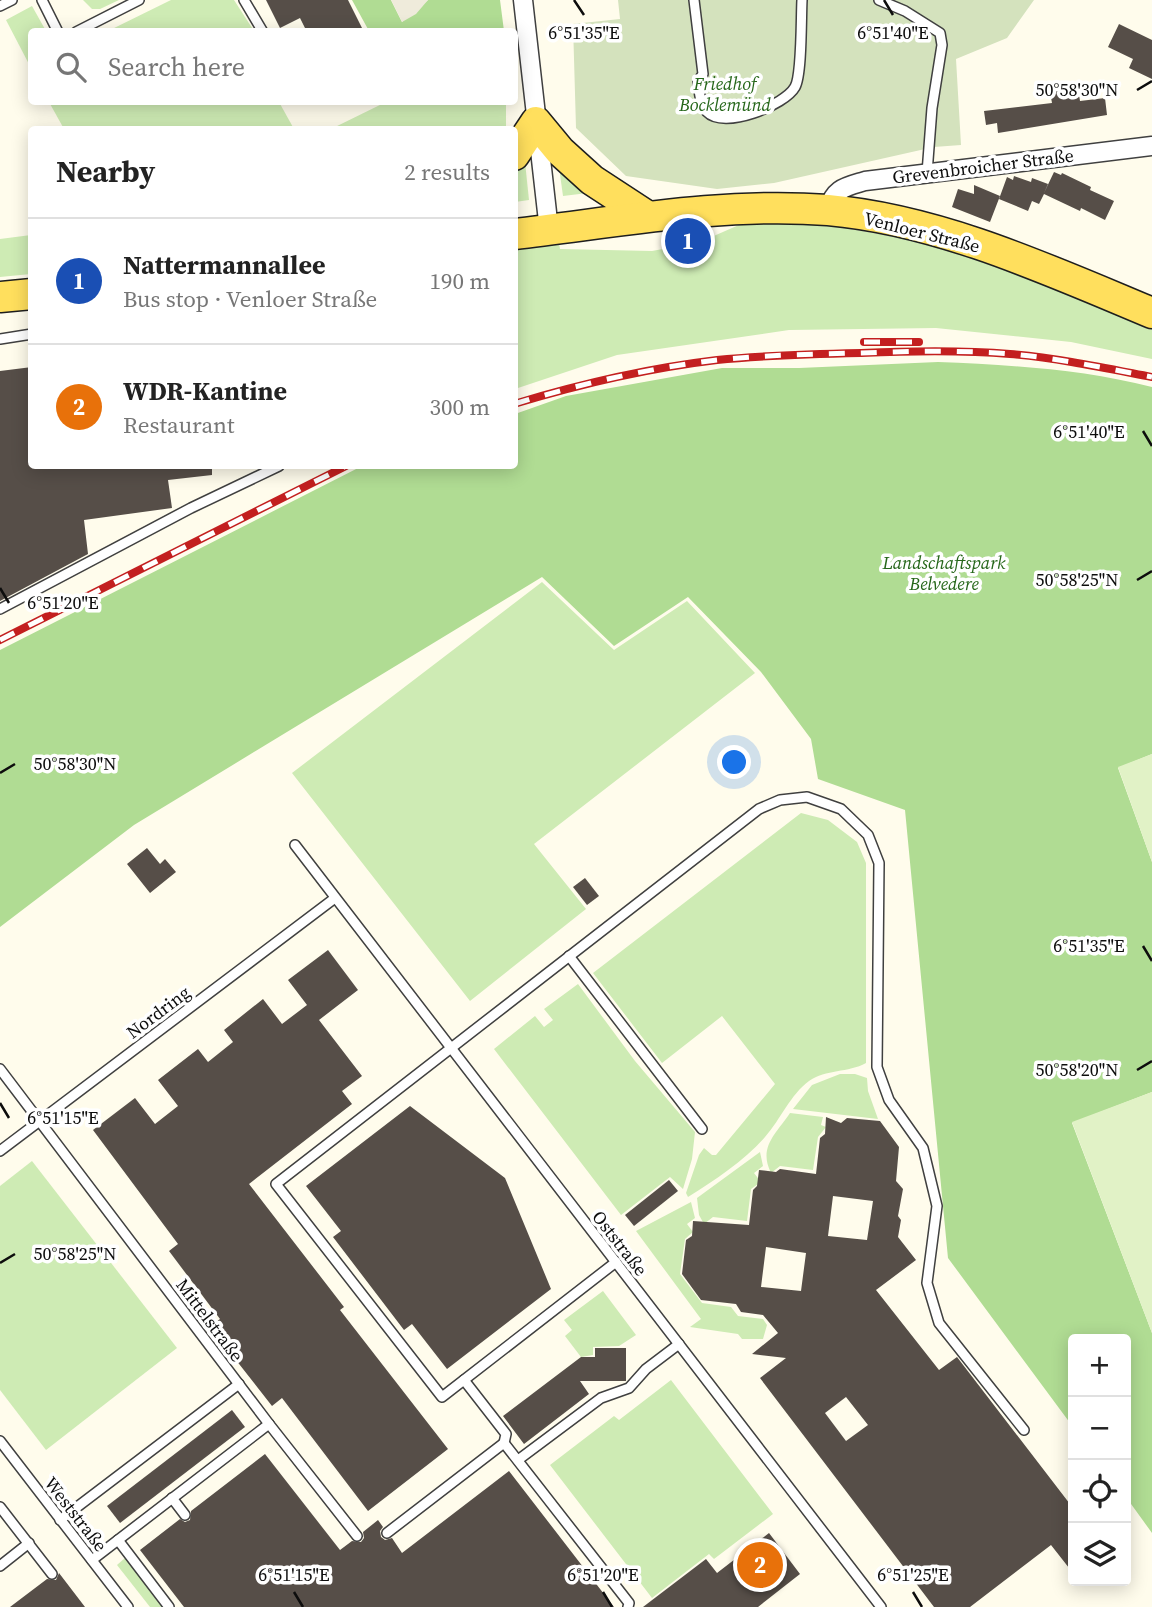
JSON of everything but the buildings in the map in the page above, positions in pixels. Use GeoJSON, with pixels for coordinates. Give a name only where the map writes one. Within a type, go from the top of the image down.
{"type":"FeatureCollection","features":[{"type":"Feature","properties":{"kind":"main road"},"geometry":{"type":"LineString","coordinates":[[518,149],[536,122],[560,151],[592,180],[647,216]]}},
{"type":"Feature","properties":{"kind":"main road","name":"Venloer Straße"},"geometry":{"type":"LineString","coordinates":[[518,234],[710,210],[828,211],[895,221],[946,234],[1152,313]]}},
{"type":"Feature","properties":{"kind":"main road"},"geometry":{"type":"LineString","coordinates":[[0,297],[28,294]]}},
{"type":"Feature","properties":{"kind":"street"},"geometry":{"type":"LineString","coordinates":[[523,0],[548,230]]}},
{"type":"Feature","properties":{"kind":"street","name":"Grevenbroicher Straße"},"geometry":{"type":"LineString","coordinates":[[828,211],[831,198],[841,189],[865,181],[1152,146]]}},
{"type":"Feature","properties":{"kind":"lane"},"geometry":{"type":"LineString","coordinates":[[0,6],[12,0]]}},
{"type":"Feature","properties":{"kind":"lane"},"geometry":{"type":"LineString","coordinates":[[42,0],[56,28]]}},
{"type":"Feature","properties":{"kind":"lane"},"geometry":{"type":"LineString","coordinates":[[84,28],[139,0]]}},
{"type":"Feature","properties":{"kind":"lane"},"geometry":{"type":"LineString","coordinates":[[244,0],[261,28]]}},
{"type":"Feature","properties":{"kind":"lane"},"geometry":{"type":"LineString","coordinates":[[694,0],[703,74],[698,81],[700,99],[708,113],[720,118],[744,116],[788,98],[797,84],[802,0]]}},
{"type":"Feature","properties":{"kind":"lane"},"geometry":{"type":"LineString","coordinates":[[879,0],[905,11],[940,33],[942,44],[932,108],[927,173]]}},
{"type":"Feature","properties":{"kind":"lane"},"geometry":{"type":"LineString","coordinates":[[0,339],[28,335]]}},
{"type":"Feature","properties":{"kind":"lane"},"geometry":{"type":"LineString","coordinates":[[0,610],[191,508],[273,469]]}},
{"type":"Feature","properties":{"kind":"lane"},"geometry":{"type":"LineString","coordinates":[[616,1262],[442,1397],[276,1184],[759,809],[780,800],[807,797],[841,809],[868,835],[879,863],[877,1067],[889,1100],[923,1148],[937,1206],[927,1283],[939,1322],[1024,1430]]}},
{"type":"Feature","properties":{"kind":"lane","name":"Oststraße"},"geometry":{"type":"LineString","coordinates":[[295,845],[881,1607]]}},
{"type":"Feature","properties":{"kind":"lane","name":"Nordring"},"geometry":{"type":"LineString","coordinates":[[0,1151],[335,898]]}},
{"type":"Feature","properties":{"kind":"lane"},"geometry":{"type":"LineString","coordinates":[[569,956],[702,1129]]}},
{"type":"Feature","properties":{"kind":"lane","name":"Mittelstraße"},"geometry":{"type":"LineString","coordinates":[[0,1069],[357,1536]]}},
{"type":"Feature","properties":{"kind":"lane"},"geometry":{"type":"LineString","coordinates":[[518,1460],[601,1398],[629,1388],[646,1369],[678,1344]]}},
{"type":"Feature","properties":{"kind":"lane"},"geometry":{"type":"LineString","coordinates":[[387,1532],[504,1443],[506,1434],[464,1380]]}},
{"type":"Feature","properties":{"kind":"lane"},"geometry":{"type":"LineString","coordinates":[[60,1520],[239,1384]]}},
{"type":"Feature","properties":{"kind":"lane"},"geometry":{"type":"LineString","coordinates":[[92,1560],[269,1424]]}},
{"type":"Feature","properties":{"kind":"lane","name":"Weststraße"},"geometry":{"type":"LineString","coordinates":[[0,1441],[128,1607]]}},
{"type":"Feature","properties":{"kind":"lane"},"geometry":{"type":"LineString","coordinates":[[504,1443],[629,1603],[628,1607]]}},
{"type":"Feature","properties":{"kind":"lane"},"geometry":{"type":"LineString","coordinates":[[172,1498],[185,1515]]}},
{"type":"Feature","properties":{"kind":"lane"},"geometry":{"type":"LineString","coordinates":[[0,1507],[52,1574]]}},
{"type":"Feature","properties":{"kind":"lane"},"geometry":{"type":"LineString","coordinates":[[118,1540],[169,1607]]}},
{"type":"Feature","properties":{"kind":"lane"},"geometry":{"type":"LineString","coordinates":[[0,1566],[29,1544]]}},
{"type":"Feature","properties":{"kind":"green space"},"geometry":{"type":"Polygon","coordinates":[[[83,0],[119,0],[100,9],[92,9],[83,0]]]}},
{"type":"Feature","properties":{"kind":"green space"},"geometry":{"type":"Polygon","coordinates":[[[171,0],[234,0],[252,28],[114,28],[171,0]]]}},
{"type":"Feature","properties":{"kind":"green space"},"geometry":{"type":"Polygon","coordinates":[[[352,0],[391,0],[402,22],[428,0],[500,0],[504,28],[367,28],[352,0]]]}},
{"type":"Feature","properties":{"kind":"green space","name":"Friedhof Bocklemünd"},"geometry":{"type":"Polygon","coordinates":[[[618,0],[1034,0],[1007,38],[956,59],[961,145],[934,147],[774,183],[717,189],[626,176],[576,128],[573,24],[620,19],[618,0]]]}},
{"type":"Feature","properties":{"kind":"green space"},"geometry":{"type":"Polygon","coordinates":[[[32,6],[44,28],[28,28],[28,62],[6,20],[32,6]]]}},
{"type":"Feature","properties":{"kind":"green space"},"geometry":{"type":"Polygon","coordinates":[[[51,105],[281,105],[292,126],[62,126],[51,105]]]}},
{"type":"Feature","properties":{"kind":"green space"},"geometry":{"type":"Polygon","coordinates":[[[380,105],[506,105],[506,126],[337,126],[380,105]]]}},
{"type":"Feature","properties":{"kind":"green space"},"geometry":{"type":"Polygon","coordinates":[[[521,157],[525,162],[529,200],[518,202],[518,164],[521,157]]]}},
{"type":"Feature","properties":{"kind":"green space"},"geometry":{"type":"Polygon","coordinates":[[[558,160],[596,192],[563,196],[558,160]]]}},
{"type":"Feature","properties":{"kind":"green space"},"geometry":{"type":"Polygon","coordinates":[[[748,221],[835,226],[934,244],[1152,325],[1152,359],[1071,342],[936,328],[789,330],[617,355],[518,388],[518,248],[559,243],[560,249],[652,251],[700,242],[748,221]]]}},
{"type":"Feature","properties":{"kind":"green space"},"geometry":{"type":"Polygon","coordinates":[[[28,235],[28,274],[0,277],[0,239],[28,235]]]}},
{"type":"Feature","properties":{"kind":"green space","name":"Landschaftspark Belvedere"},"geometry":{"type":"Polygon","coordinates":[[[938,362],[1073,372],[1152,387],[1152,754],[1118,768],[1152,862],[1152,1092],[1072,1123],[1152,1333],[1152,1533],[1131,1504],[1131,1334],[1068,1334],[1068,1420],[948,1258],[905,810],[818,779],[811,739],[761,672],[688,597],[614,646],[542,577],[134,825],[0,927],[0,650],[356,469],[518,469],[518,413],[566,396],[722,368],[799,368],[938,362]]]}},
{"type":"Feature","properties":{"kind":"green space"},"geometry":{"type":"Polygon","coordinates":[[[542,582],[614,650],[687,601],[755,673],[534,844],[586,909],[470,1001],[292,773],[542,582]]]}},
{"type":"Feature","properties":{"kind":"green space"},"geometry":{"type":"Polygon","coordinates":[[[1152,754],[1152,862],[1118,767],[1152,754]]]}},
{"type":"Feature","properties":{"kind":"green space"},"geometry":{"type":"Polygon","coordinates":[[[801,813],[828,820],[857,842],[866,863],[866,1063],[809,1081],[796,1093],[757,1146],[688,1197],[686,1193],[704,1148],[716,1155],[775,1084],[722,1016],[662,1063],[593,973],[801,813]]]}},
{"type":"Feature","properties":{"kind":"green space"},"geometry":{"type":"Polygon","coordinates":[[[578,984],[635,1061],[695,1132],[692,1159],[683,1189],[670,1177],[621,1215],[494,1049],[535,1016],[544,1027],[553,1020],[544,1009],[578,984]]]}},
{"type":"Feature","properties":{"kind":"green space"},"geometry":{"type":"Polygon","coordinates":[[[840,1074],[855,1074],[867,1078],[868,1091],[878,1119],[793,1109],[812,1085],[840,1074]]]}},
{"type":"Feature","properties":{"kind":"green space"},"geometry":{"type":"Polygon","coordinates":[[[1152,1092],[1152,1333],[1072,1122],[1152,1092]]]}},
{"type":"Feature","properties":{"kind":"green space"},"geometry":{"type":"Polygon","coordinates":[[[790,1113],[823,1117],[821,1125],[826,1127],[818,1137],[813,1170],[780,1166],[771,1173],[767,1156],[770,1141],[790,1113]]]}},
{"type":"Feature","properties":{"kind":"green space"},"geometry":{"type":"Polygon","coordinates":[[[760,1152],[763,1166],[754,1173],[761,1182],[751,1189],[747,1221],[713,1217],[704,1224],[699,1215],[697,1198],[760,1152]]]}},
{"type":"Feature","properties":{"kind":"green space"},"geometry":{"type":"Polygon","coordinates":[[[32,1161],[177,1348],[46,1450],[0,1390],[0,1186],[32,1161]]]}},
{"type":"Feature","properties":{"kind":"green space"},"geometry":{"type":"Polygon","coordinates":[[[691,1202],[695,1218],[687,1224],[693,1232],[685,1239],[680,1274],[702,1303],[731,1307],[738,1316],[763,1319],[767,1325],[763,1339],[742,1339],[738,1334],[690,1327],[701,1319],[636,1231],[691,1202]]]}},
{"type":"Feature","properties":{"kind":"green space"},"geometry":{"type":"Polygon","coordinates":[[[603,1291],[636,1335],[619,1346],[593,1347],[593,1355],[581,1357],[565,1336],[572,1330],[564,1320],[603,1291]]]}},
{"type":"Feature","properties":{"kind":"green space"},"geometry":{"type":"Polygon","coordinates":[[[671,1380],[773,1514],[714,1559],[709,1554],[652,1598],[550,1465],[614,1416],[619,1420],[671,1380]]]}},
{"type":"Feature","properties":{"kind":"green space"},"geometry":{"type":"Polygon","coordinates":[[[125,1558],[163,1607],[150,1607],[117,1565],[125,1558]]]}},
{"type":"Feature","properties":{"kind":"shaded area"},"geometry":{"type":"Polygon","coordinates":[[[391,0],[428,0],[416,14],[402,22],[391,0]]]}},
{"type":"Feature","properties":{"kind":"railway"},"geometry":{"type":"LineString","coordinates":[[864,342],[919,342]]}},
{"type":"Feature","properties":{"kind":"railway"},"geometry":{"type":"LineString","coordinates":[[518,403],[589,383],[666,367],[789,355],[917,351],[992,353],[1064,361],[1152,377]]}},
{"type":"Feature","properties":{"kind":"railway"},"geometry":{"type":"LineString","coordinates":[[0,640],[340,469]]}},
{"type":"Feature","properties":{"kind":"place","name":"Nattermannallee"},"geometry":{"type":"Point","coordinates":[688,241]}},
{"type":"Feature","properties":{"kind":"place","name":"WDR-Kantine"},"geometry":{"type":"Point","coordinates":[760,1565]}}]}
